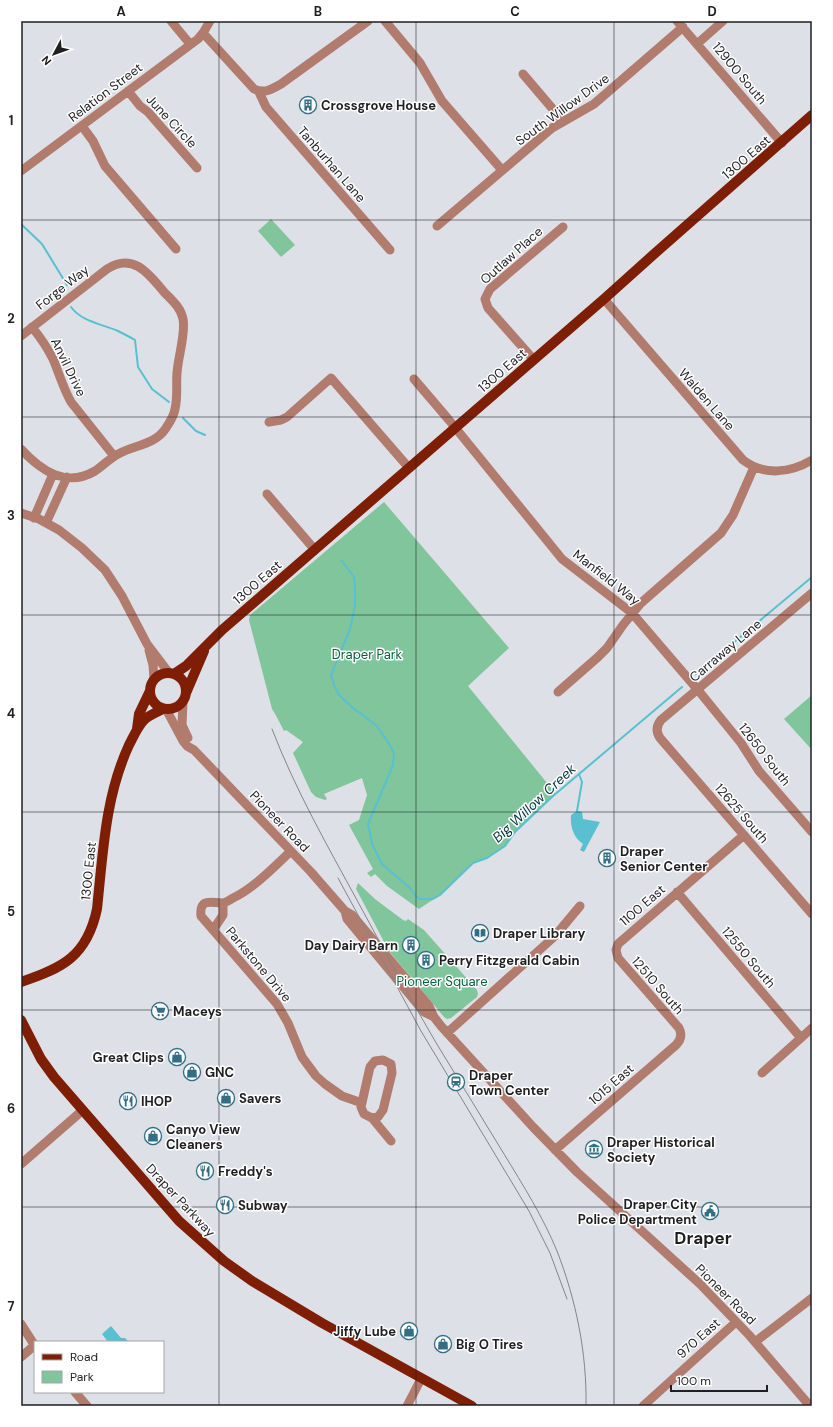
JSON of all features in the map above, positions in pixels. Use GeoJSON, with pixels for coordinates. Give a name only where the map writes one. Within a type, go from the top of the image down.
{"type":"FeatureCollection","features":[{"type":"Feature","properties":{"kind":"main road","name":"1300 East"},"geometry":{"type":"LineString","coordinates":[[172,674],[186,666],[207,643],[604,299],[653,254],[782,143],[812,115]]}},
{"type":"Feature","properties":{"kind":"main road","name":"1300 East"},"geometry":{"type":"LineString","coordinates":[[185,698],[207,643]]}},
{"type":"Feature","properties":{"kind":"main road"},"geometry":{"type":"LineString","coordinates":[[162,674],[172,674],[181,678],[185,685],[185,698],[178,707],[165,709],[156,705],[152,699],[150,691],[154,680],[162,674]]}},
{"type":"Feature","properties":{"kind":"main road","name":"1300 East"},"geometry":{"type":"LineString","coordinates":[[137,729],[139,714],[150,691]]}},
{"type":"Feature","properties":{"kind":"main road","name":"1300 East"},"geometry":{"type":"LineString","coordinates":[[21,982],[62,966],[77,952],[89,933],[97,909],[110,798],[120,764],[137,729],[145,719],[165,709]]}},
{"type":"Feature","properties":{"kind":"main road","name":"Draper Parkway"},"geometry":{"type":"LineString","coordinates":[[21,1020],[41,1059],[54,1077],[179,1221],[224,1261],[252,1281],[322,1323],[472,1406]]}},
{"type":"Feature","properties":{"kind":"street"},"geometry":{"type":"LineString","coordinates":[[170,21],[190,44]]}},
{"type":"Feature","properties":{"kind":"street"},"geometry":{"type":"LineString","coordinates":[[203,34],[210,21]]}},
{"type":"Feature","properties":{"kind":"street"},"geometry":{"type":"LineString","coordinates":[[259,92],[266,92],[282,84],[368,21]]}},
{"type":"Feature","properties":{"kind":"street"},"geometry":{"type":"LineString","coordinates":[[385,21],[420,63],[442,101],[502,170]]}},
{"type":"Feature","properties":{"kind":"street"},"geometry":{"type":"LineString","coordinates":[[697,44],[723,21]]}},
{"type":"Feature","properties":{"kind":"street","name":"South Willow Drive"},"geometry":{"type":"LineString","coordinates":[[437,226],[544,135],[563,121],[575,116],[594,104],[680,24]]}},
{"type":"Feature","properties":{"kind":"street","name":"12900 South"},"geometry":{"type":"LineString","coordinates":[[680,24],[782,143]]}},
{"type":"Feature","properties":{"kind":"street","name":"Relation Street"},"geometry":{"type":"LineString","coordinates":[[21,171],[203,34]]}},
{"type":"Feature","properties":{"kind":"street","name":"Tanburhan Lane"},"geometry":{"type":"LineString","coordinates":[[203,34],[254,89],[259,92],[266,107],[390,250]]}},
{"type":"Feature","properties":{"kind":"street"},"geometry":{"type":"LineString","coordinates":[[523,74],[563,121]]}},
{"type":"Feature","properties":{"kind":"street","name":"June Circle"},"geometry":{"type":"LineString","coordinates":[[128,91],[197,168]]}},
{"type":"Feature","properties":{"kind":"street"},"geometry":{"type":"LineString","coordinates":[[82,126],[93,140],[105,166],[176,249]]}},
{"type":"Feature","properties":{"kind":"street","name":"Outlaw Place"},"geometry":{"type":"LineString","coordinates":[[534,360],[488,308],[485,299],[490,289],[563,227]]}},
{"type":"Feature","properties":{"kind":"street","name":"Forge Way"},"geometry":{"type":"LineString","coordinates":[[21,336],[107,269],[122,263],[136,265],[148,274],[178,308],[183,320],[184,330],[177,373],[176,405],[170,422],[156,439],[143,445],[124,450],[114,456]]}},
{"type":"Feature","properties":{"kind":"street","name":"Walden Lane"},"geometry":{"type":"LineString","coordinates":[[604,299],[738,455],[754,467],[772,471],[796,469],[812,460]]}},
{"type":"Feature","properties":{"kind":"street","name":"Anvil Drive"},"geometry":{"type":"LineString","coordinates":[[32,327],[52,358],[71,402],[114,456]]}},
{"type":"Feature","properties":{"kind":"street"},"geometry":{"type":"LineString","coordinates":[[269,422],[281,420],[286,417],[331,378],[409,468]]}},
{"type":"Feature","properties":{"kind":"street","name":"Manfield Way"},"geometry":{"type":"LineString","coordinates":[[414,379],[562,559],[632,613],[698,690]]}},
{"type":"Feature","properties":{"kind":"street"},"geometry":{"type":"LineString","coordinates":[[21,449],[39,467],[53,474],[67,478],[79,477],[91,473],[114,456]]}},
{"type":"Feature","properties":{"kind":"street"},"geometry":{"type":"LineString","coordinates":[[558,692],[607,648],[641,603],[721,533],[733,515],[754,467]]}},
{"type":"Feature","properties":{"kind":"street"},"geometry":{"type":"LineString","coordinates":[[34,518],[53,474]]}},
{"type":"Feature","properties":{"kind":"street"},"geometry":{"type":"LineString","coordinates":[[46,523],[67,478]]}},
{"type":"Feature","properties":{"kind":"street"},"geometry":{"type":"LineString","coordinates":[[267,494],[314,550]]}},
{"type":"Feature","properties":{"kind":"street"},"geometry":{"type":"LineString","coordinates":[[21,513],[59,530],[82,548],[105,570],[122,596],[147,644],[153,665],[154,680]]}},
{"type":"Feature","properties":{"kind":"street","name":"Carraway Lane"},"geometry":{"type":"LineString","coordinates":[[657,728],[661,720],[812,592]]}},
{"type":"Feature","properties":{"kind":"street"},"geometry":{"type":"LineString","coordinates":[[147,644],[172,674]]}},
{"type":"Feature","properties":{"kind":"street","name":"12650 South"},"geometry":{"type":"LineString","coordinates":[[698,690],[741,743],[762,774],[812,832]]}},
{"type":"Feature","properties":{"kind":"street","name":"Pioneer Road"},"geometry":{"type":"LineString","coordinates":[[185,698],[182,717],[183,729],[194,750],[312,872],[345,911],[352,915],[429,1006],[434,1017],[555,1150],[588,1184],[700,1284],[755,1342],[810,1406]]}},
{"type":"Feature","properties":{"kind":"street","name":"Pioneer Road"},"geometry":{"type":"LineString","coordinates":[[165,709],[183,741],[187,746],[194,750]]}},
{"type":"Feature","properties":{"kind":"street","name":"12625 South"},"geometry":{"type":"LineString","coordinates":[[657,728],[657,734],[660,738],[812,914]]}},
{"type":"Feature","properties":{"kind":"street","name":"1100 East"},"geometry":{"type":"LineString","coordinates":[[616,950],[620,941],[744,835]]}},
{"type":"Feature","properties":{"kind":"street"},"geometry":{"type":"LineString","coordinates":[[213,930],[201,916],[201,908],[204,904],[211,901],[223,903],[237,896],[248,889],[291,851]]}},
{"type":"Feature","properties":{"kind":"street","name":"12550 South"},"geometry":{"type":"LineString","coordinates":[[677,892],[801,1038]]}},
{"type":"Feature","properties":{"kind":"street","name":"Parkstone Drive"},"geometry":{"type":"LineString","coordinates":[[223,903],[223,915],[213,930],[277,1004],[288,1023],[302,1057],[316,1076],[337,1093],[351,1100],[362,1103]]}},
{"type":"Feature","properties":{"kind":"street"},"geometry":{"type":"LineString","coordinates":[[447,1032],[555,936],[580,906]]}},
{"type":"Feature","properties":{"kind":"street","name":"12510 South"},"geometry":{"type":"LineString","coordinates":[[616,950],[616,955],[619,960],[679,1028],[681,1036]]}},
{"type":"Feature","properties":{"kind":"street"},"geometry":{"type":"LineString","coordinates":[[762,1073],[812,1028]]}},
{"type":"Feature","properties":{"kind":"street","name":"1015 East"},"geometry":{"type":"LineString","coordinates":[[555,1150],[676,1045],[681,1036]]}},
{"type":"Feature","properties":{"kind":"street"},"geometry":{"type":"LineString","coordinates":[[372,1118],[378,1116],[383,1110],[392,1073],[391,1064],[379,1059],[372,1063],[362,1103],[362,1110],[364,1114],[372,1118],[391,1141]]}},
{"type":"Feature","properties":{"kind":"street"},"geometry":{"type":"LineString","coordinates":[[21,1164],[83,1110]]}},
{"type":"Feature","properties":{"kind":"street"},"geometry":{"type":"LineString","coordinates":[[755,1342],[812,1298]]}},
{"type":"Feature","properties":{"kind":"street","name":"970 East"},"geometry":{"type":"LineString","coordinates":[[643,1406],[736,1322]]}},
{"type":"Feature","properties":{"kind":"street"},"geometry":{"type":"LineString","coordinates":[[21,1324],[34,1344]]}},
{"type":"Feature","properties":{"kind":"street"},"geometry":{"type":"LineString","coordinates":[[21,1357],[34,1347]]}},
{"type":"Feature","properties":{"kind":"street"},"geometry":{"type":"LineString","coordinates":[[407,1406],[421,1379]]}},
{"type":"Feature","properties":{"kind":"street"},"geometry":{"type":"LineString","coordinates":[[76,1393],[87,1406]]}},
{"type":"Feature","properties":{"kind":"green space"},"geometry":{"type":"Polygon","coordinates":[[[271,219],[295,245],[281,257],[258,231],[271,219]]]}},
{"type":"Feature","properties":{"kind":"green space","name":"Draper Park"},"geometry":{"type":"Polygon","coordinates":[[[384,502],[509,648],[468,686],[556,794],[515,832],[505,846],[487,858],[472,863],[440,895],[419,909],[387,886],[375,874],[371,877],[367,873],[373,869],[349,825],[359,820],[367,795],[362,778],[324,794],[327,799],[325,800],[316,797],[311,792],[293,753],[303,742],[286,730],[284,731],[272,709],[249,620],[250,615],[384,502]]]}},
{"type":"Feature","properties":{"kind":"green space"},"geometry":{"type":"Polygon","coordinates":[[[812,695],[812,750],[784,719],[812,695]]]}},
{"type":"Feature","properties":{"kind":"green space","name":"Pioneer Square"},"geometry":{"type":"Polygon","coordinates":[[[358,883],[375,899],[403,920],[406,921],[408,919],[424,930],[477,990],[477,997],[451,1018],[447,1019],[444,1017],[389,951],[356,889],[358,883]]]}},
{"type":"Feature","properties":{"kind":"water"},"geometry":{"type":"Polygon","coordinates":[[[577,811],[582,812],[583,819],[600,822],[584,852],[580,850],[583,844],[575,835],[571,823],[571,815],[577,811]]]}},
{"type":"Feature","properties":{"kind":"water"},"geometry":{"type":"Polygon","coordinates":[[[111,1326],[121,1338],[125,1338],[128,1341],[107,1341],[102,1334],[111,1326]]]}},
{"type":"Feature","properties":{"kind":"waterway","name":"Big Willow Creek"},"geometry":{"type":"LineString","coordinates":[[21,224],[42,244],[67,285]]}},
{"type":"Feature","properties":{"kind":"waterway","name":"Big Willow Creek"},"geometry":{"type":"LineString","coordinates":[[71,307],[86,319],[118,331],[135,340],[138,367],[152,389],[169,402]]}},
{"type":"Feature","properties":{"kind":"waterway","name":"Big Willow Creek"},"geometry":{"type":"LineString","coordinates":[[183,418],[196,431],[205,435]]}},
{"type":"Feature","properties":{"kind":"waterway","name":"Big Willow Creek"},"geometry":{"type":"LineString","coordinates":[[342,561],[354,577],[355,606],[350,629],[331,675],[339,695],[353,708],[376,725],[394,753],[393,765],[368,824],[372,844],[382,864],[410,888],[420,899],[433,899],[440,895],[473,863],[487,858],[505,846],[515,832],[553,796],[682,687]]}},
{"type":"Feature","properties":{"kind":"waterway","name":"Big Willow Creek"},"geometry":{"type":"LineString","coordinates":[[696,674],[812,577]]}},
{"type":"Feature","properties":{"kind":"waterway"},"geometry":{"type":"LineString","coordinates":[[577,811],[582,782],[579,774]]}},
{"type":"Feature","properties":{"kind":"tram line"},"geometry":{"type":"LineString","coordinates":[[272,729],[312,817],[396,972],[435,1041],[525,1189],[551,1238],[570,1288],[579,1327],[585,1366],[586,1406]]}},
{"type":"Feature","properties":{"kind":"tram line"},"geometry":{"type":"LineString","coordinates":[[338,878],[421,1031],[529,1211],[550,1253],[567,1299]]}},
{"type":"Feature","properties":{"kind":"place","name":"Crossgrove House"},"geometry":{"type":"Point","coordinates":[308,105]}},
{"type":"Feature","properties":{"kind":"place","name":"Draper Senior Center"},"geometry":{"type":"Point","coordinates":[607,858]}},
{"type":"Feature","properties":{"kind":"place","name":"Draper Library"},"geometry":{"type":"Point","coordinates":[480,933]}},
{"type":"Feature","properties":{"kind":"place","name":"Day Dairy Barn"},"geometry":{"type":"Point","coordinates":[411,945]}},
{"type":"Feature","properties":{"kind":"place","name":"Perry Fitzgerald Cabin"},"geometry":{"type":"Point","coordinates":[426,960]}},
{"type":"Feature","properties":{"kind":"place","name":"Maceys"},"geometry":{"type":"Point","coordinates":[160,1011]}},
{"type":"Feature","properties":{"kind":"place","name":"Great Clips"},"geometry":{"type":"Point","coordinates":[177,1057]}},
{"type":"Feature","properties":{"kind":"place","name":"GNC"},"geometry":{"type":"Point","coordinates":[192,1072]}},
{"type":"Feature","properties":{"kind":"place","name":"Draper Town Center"},"geometry":{"type":"Point","coordinates":[456,1082]}},
{"type":"Feature","properties":{"kind":"place","name":"Savers"},"geometry":{"type":"Point","coordinates":[226,1098]}},
{"type":"Feature","properties":{"kind":"place","name":"IHOP"},"geometry":{"type":"Point","coordinates":[128,1101]}},
{"type":"Feature","properties":{"kind":"place","name":"Canyo View Cleaners"},"geometry":{"type":"Point","coordinates":[153,1136]}},
{"type":"Feature","properties":{"kind":"place","name":"Draper Historical Society"},"geometry":{"type":"Point","coordinates":[594,1149]}},
{"type":"Feature","properties":{"kind":"place","name":"Freddy's"},"geometry":{"type":"Point","coordinates":[205,1171]}},
{"type":"Feature","properties":{"kind":"place","name":"Subway"},"geometry":{"type":"Point","coordinates":[225,1205]}},
{"type":"Feature","properties":{"kind":"place","name":"Draper City Police Department"},"geometry":{"type":"Point","coordinates":[710,1211]}},
{"type":"Feature","properties":{"kind":"place","name":"Jiffy Lube"},"geometry":{"type":"Point","coordinates":[409,1331]}},
{"type":"Feature","properties":{"kind":"place","name":"Big O Tires"},"geometry":{"type":"Point","coordinates":[443,1344]}},
{"type":"Feature","properties":{"kind":"district","name":"Draper"},"geometry":{"type":"Point","coordinates":[703,1238]}}]}
